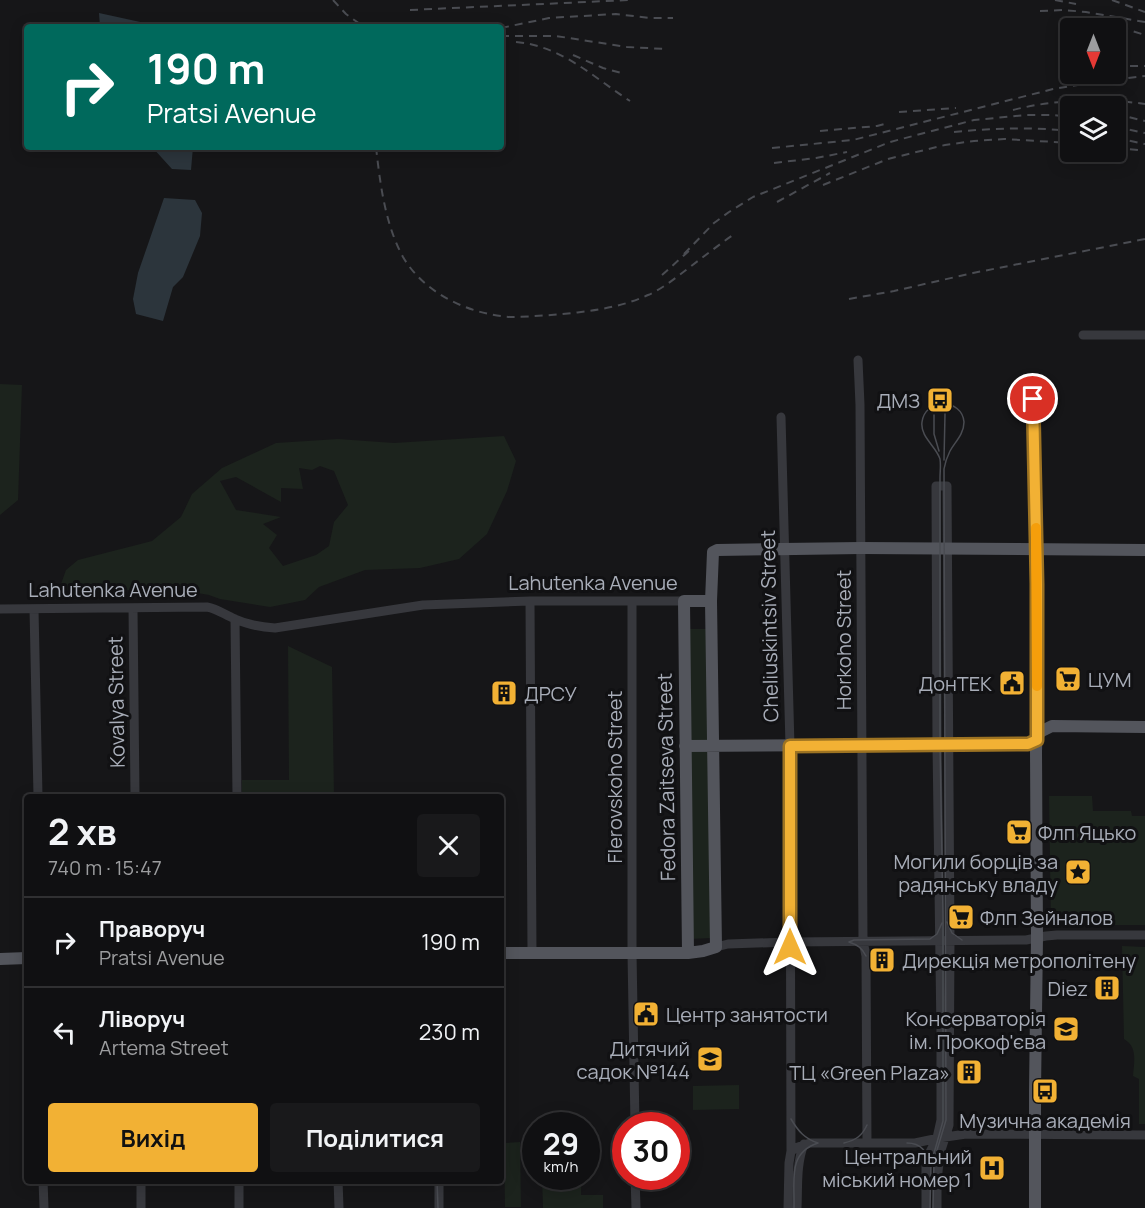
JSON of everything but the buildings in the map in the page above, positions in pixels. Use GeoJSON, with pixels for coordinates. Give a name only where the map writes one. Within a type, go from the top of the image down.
{"type":"FeatureCollection","features":[{"type":"Feature","properties":{"kind":"main road"},"geometry":{"type":"LineString","coordinates":[[504,953],[688,953],[716,947],[712,552],[717,550],[861,548],[1145,550]]}},
{"type":"Feature","properties":{"kind":"main road"},"geometry":{"type":"LineString","coordinates":[[1035,1208],[1036,549]]}},
{"type":"Feature","properties":{"kind":"main road","name":"Lahutenka Avenue"},"geometry":{"type":"LineString","coordinates":[[684,601],[711,601]]}},
{"type":"Feature","properties":{"kind":"main road","name":"Fedora Zaitseva Street"},"geometry":{"type":"LineString","coordinates":[[684,601],[688,953]]}},
{"type":"Feature","properties":{"kind":"main road"},"geometry":{"type":"LineString","coordinates":[[685,746],[1028,744],[1037,740],[1040,732],[1045,728],[1052,726],[1145,727]]}},
{"type":"Feature","properties":{"kind":"main road"},"geometry":{"type":"LineString","coordinates":[[0,959],[24,958]]}},
{"type":"Feature","properties":{"kind":"street"},"geometry":{"type":"LineString","coordinates":[[1083,335],[1145,335]]}},
{"type":"Feature","properties":{"kind":"street","name":"Horkoho Street"},"geometry":{"type":"LineString","coordinates":[[858,360],[867,1143]]}},
{"type":"Feature","properties":{"kind":"street"},"geometry":{"type":"LineString","coordinates":[[1033,399],[1036,549]]}},
{"type":"Feature","properties":{"kind":"street","name":"Cheliuskintsiv Street"},"geometry":{"type":"LineString","coordinates":[[781,417],[790,746],[791,1151]]}},
{"type":"Feature","properties":{"kind":"street"},"geometry":{"type":"LineString","coordinates":[[926,1208],[928,1156],[949,1125],[942,744],[942,549],[947,486],[936,486],[942,549]]}},
{"type":"Feature","properties":{"kind":"street"},"geometry":{"type":"LineString","coordinates":[[530,601],[532,953]]}},
{"type":"Feature","properties":{"kind":"street","name":"Lahutenka Avenue"},"geometry":{"type":"LineString","coordinates":[[0,609],[207,607],[254,626],[275,628],[423,605],[530,601],[684,601]]}},
{"type":"Feature","properties":{"kind":"street","name":"Flerovskoho Street"},"geometry":{"type":"LineString","coordinates":[[632,602],[632,953]]}},
{"type":"Feature","properties":{"kind":"street","name":"Kovalya Street"},"geometry":{"type":"LineString","coordinates":[[132,608],[135,794]]}},
{"type":"Feature","properties":{"kind":"street"},"geometry":{"type":"LineString","coordinates":[[34,609],[38,794]]}},
{"type":"Feature","properties":{"kind":"street"},"geometry":{"type":"LineString","coordinates":[[235,619],[237,794]]}},
{"type":"Feature","properties":{"kind":"street"},"geometry":{"type":"LineString","coordinates":[[716,947],[728,944],[790,942],[1026,940],[1057,935],[1145,935]]}},
{"type":"Feature","properties":{"kind":"street"},"geometry":{"type":"LineString","coordinates":[[632,953],[635,1112]]}},
{"type":"Feature","properties":{"kind":"street"},"geometry":{"type":"LineString","coordinates":[[788,1208],[791,1151],[804,1144],[908,1143],[966,1134],[1145,1135]]}},
{"type":"Feature","properties":{"kind":"street"},"geometry":{"type":"LineString","coordinates":[[937,1208],[941,1137]]}},
{"type":"Feature","properties":{"kind":"street"},"geometry":{"type":"LineString","coordinates":[[908,1143],[916,1146],[923,1153],[926,1166]]}},
{"type":"Feature","properties":{"kind":"street"},"geometry":{"type":"LineString","coordinates":[[798,1208],[799,1162],[804,1144]]}},
{"type":"Feature","properties":{"kind":"street"},"geometry":{"type":"LineString","coordinates":[[43,1184],[44,1208]]}},
{"type":"Feature","properties":{"kind":"street"},"geometry":{"type":"LineString","coordinates":[[141,1184],[141,1208]]}},
{"type":"Feature","properties":{"kind":"street"},"geometry":{"type":"LineString","coordinates":[[239,1184],[239,1208]]}},
{"type":"Feature","properties":{"kind":"street"},"geometry":{"type":"LineString","coordinates":[[338,1184],[339,1208]]}},
{"type":"Feature","properties":{"kind":"street"},"geometry":{"type":"LineString","coordinates":[[439,1184],[440,1208]]}},
{"type":"Feature","properties":{"kind":"street"},"geometry":{"type":"LineString","coordinates":[[635,1190],[636,1208]]}},
{"type":"Feature","properties":{"kind":"shaded area"},"geometry":{"type":"Polygon","coordinates":[[[99,13],[149,24],[100,24],[99,13]]]}},
{"type":"Feature","properties":{"kind":"shaded area"},"geometry":{"type":"Polygon","coordinates":[[[155,150],[193,150],[191,170],[172,169],[155,150]]]}},
{"type":"Feature","properties":{"kind":"shaded area"},"geometry":{"type":"Polygon","coordinates":[[[164,198],[195,200],[202,213],[200,236],[183,277],[173,287],[163,321],[136,314],[133,299],[138,273],[164,198]]]}},
{"type":"Feature","properties":{"kind":"shaded area"},"geometry":{"type":"Polygon","coordinates":[[[0,384],[22,385],[18,500],[0,515],[0,384]]]}},
{"type":"Feature","properties":{"kind":"shaded area"},"geometry":{"type":"Polygon","coordinates":[[[504,436],[516,461],[507,491],[487,534],[459,559],[420,568],[365,570],[319,587],[305,600],[270,607],[180,590],[75,592],[65,590],[61,584],[66,570],[78,560],[152,541],[181,517],[192,494],[222,468],[276,443],[338,439],[394,443],[504,436]],[[320,466],[312,470],[299,468],[303,489],[281,488],[281,502],[236,477],[220,481],[236,510],[281,517],[263,524],[277,535],[269,548],[283,566],[316,555],[329,546],[334,522],[348,505],[334,471],[320,466]]]}},
{"type":"Feature","properties":{"kind":"shaded area"},"geometry":{"type":"Polygon","coordinates":[[[688,629],[708,629],[709,740],[689,741],[688,629]]]}},
{"type":"Feature","properties":{"kind":"shaded area"},"geometry":{"type":"Polygon","coordinates":[[[288,646],[332,667],[334,794],[242,794],[242,780],[289,780],[288,646]]]}},
{"type":"Feature","properties":{"kind":"shaded area"},"geometry":{"type":"Polygon","coordinates":[[[709,750],[711,938],[690,939],[688,751],[709,750]]]}},
{"type":"Feature","properties":{"kind":"shaded area"},"geometry":{"type":"Polygon","coordinates":[[[1049,796],[1092,796],[1093,811],[1131,811],[1132,816],[1145,816],[1145,925],[1051,925],[1049,796]]]}},
{"type":"Feature","properties":{"kind":"shaded area"},"geometry":{"type":"Polygon","coordinates":[[[1122,946],[1145,947],[1145,1124],[1139,1124],[1139,1079],[1133,1076],[1133,1051],[1124,1039],[1122,946]]]}},
{"type":"Feature","properties":{"kind":"shaded area"},"geometry":{"type":"Polygon","coordinates":[[[739,1085],[739,1109],[693,1110],[693,1086],[739,1085]]]}},
{"type":"Feature","properties":{"kind":"shaded area"},"geometry":{"type":"Polygon","coordinates":[[[520,1142],[521,1207],[505,1207],[504,1143],[520,1142]]]}},
{"type":"Feature","properties":{"kind":"shaded area"},"geometry":{"type":"Polygon","coordinates":[[[542,1190],[581,1190],[581,1195],[603,1195],[603,1208],[543,1208],[542,1190]]]}},
{"type":"Feature","properties":{"kind":"tram line"},"geometry":{"type":"LineString","coordinates":[[930,1208],[931,1164],[943,1121],[940,459],[923,432],[922,422],[930,408],[943,404],[957,408],[964,422],[963,430],[949,453],[944,469],[946,1120],[934,1160],[933,1208]]}},
{"type":"Feature","properties":{"kind":"tram line"},"geometry":{"type":"LineString","coordinates":[[944,460],[945,414]]}},
{"type":"Feature","properties":{"kind":"tram line"},"geometry":{"type":"LineString","coordinates":[[934,415],[934,434],[939,451]]}},
{"type":"Feature","properties":{"kind":"tram line"},"geometry":{"type":"LineString","coordinates":[[947,922],[952,933],[962,940]]}},
{"type":"Feature","properties":{"kind":"tram line"},"geometry":{"type":"LineString","coordinates":[[849,942],[854,940],[930,939],[937,934],[942,923]]}},
{"type":"Feature","properties":{"kind":"tram line"},"geometry":{"type":"LineString","coordinates":[[849,942],[859,947],[866,956]]}},
{"type":"Feature","properties":{"kind":"tram line"},"geometry":{"type":"LineString","coordinates":[[791,1119],[802,1134],[818,1143]]}},
{"type":"Feature","properties":{"kind":"tram line"},"geometry":{"type":"LineString","coordinates":[[844,1143],[858,1137],[867,1125]]}},
{"type":"Feature","properties":{"kind":"tram line"},"geometry":{"type":"LineString","coordinates":[[794,1208],[794,1178],[797,1161],[801,1154],[818,1143]]}},
{"type":"Feature","properties":{"kind":"tram line"},"geometry":{"type":"LineString","coordinates":[[907,1143],[923,1149],[931,1164]]}},
{"type":"Feature","properties":{"kind":"tram line"},"geometry":{"type":"LineString","coordinates":[[437,1184],[438,1208]]}},
{"type":"Feature","properties":{"kind":"railway"},"geometry":{"type":"LineString","coordinates":[[333,0],[360,24]]}},
{"type":"Feature","properties":{"kind":"railway"},"geometry":{"type":"LineString","coordinates":[[410,10],[630,0]]}},
{"type":"Feature","properties":{"kind":"railway"},"geometry":{"type":"LineString","coordinates":[[1055,0],[1076,4]]}},
{"type":"Feature","properties":{"kind":"railway"},"geometry":{"type":"LineString","coordinates":[[1112,0],[1145,12]]}},
{"type":"Feature","properties":{"kind":"railway"},"geometry":{"type":"LineString","coordinates":[[1040,11],[1086,12],[1145,22]]}},
{"type":"Feature","properties":{"kind":"railway"},"geometry":{"type":"LineString","coordinates":[[504,27],[549,18],[616,14],[673,18]]}},
{"type":"Feature","properties":{"kind":"railway"},"geometry":{"type":"LineString","coordinates":[[1126,29],[1145,35]]}},
{"type":"Feature","properties":{"kind":"railway"},"geometry":{"type":"LineString","coordinates":[[504,36],[556,36],[627,47],[665,49]]}},
{"type":"Feature","properties":{"kind":"railway"},"geometry":{"type":"LineString","coordinates":[[516,42],[533,45],[563,56],[630,101]]}},
{"type":"Feature","properties":{"kind":"railway"},"geometry":{"type":"LineString","coordinates":[[573,55],[603,68],[625,74]]}},
{"type":"Feature","properties":{"kind":"railway"},"geometry":{"type":"LineString","coordinates":[[1126,66],[1145,66]]}},
{"type":"Feature","properties":{"kind":"railway"},"geometry":{"type":"LineString","coordinates":[[772,148],[853,140],[1053,89],[1145,76]]}},
{"type":"Feature","properties":{"kind":"railway"},"geometry":{"type":"LineString","coordinates":[[1013,110],[1029,106],[1079,101],[1145,104]]}},
{"type":"Feature","properties":{"kind":"railway"},"geometry":{"type":"LineString","coordinates":[[899,112],[956,108]]}},
{"type":"Feature","properties":{"kind":"railway"},"geometry":{"type":"LineString","coordinates":[[684,254],[714,223],[753,197],[890,142],[974,120],[1027,115],[1060,116]]}},
{"type":"Feature","properties":{"kind":"railway"},"geometry":{"type":"LineString","coordinates":[[1126,116],[1145,121]]}},
{"type":"Feature","properties":{"kind":"railway"},"geometry":{"type":"LineString","coordinates":[[820,131],[888,123]]}},
{"type":"Feature","properties":{"kind":"railway"},"geometry":{"type":"LineString","coordinates":[[954,132],[1013,128],[1060,130]]}},
{"type":"Feature","properties":{"kind":"railway"},"geometry":{"type":"LineString","coordinates":[[1126,129],[1145,133]]}},
{"type":"Feature","properties":{"kind":"railway"},"geometry":{"type":"LineString","coordinates":[[823,185],[888,159],[945,145],[1004,139],[1060,142]]}},
{"type":"Feature","properties":{"kind":"railway"},"geometry":{"type":"LineString","coordinates":[[1126,140],[1145,144]]}},
{"type":"Feature","properties":{"kind":"railway"},"geometry":{"type":"LineString","coordinates":[[1126,149],[1139,150]]}},
{"type":"Feature","properties":{"kind":"railway"},"geometry":{"type":"LineString","coordinates":[[376,150],[382,189],[392,231],[403,257],[412,270],[435,291],[449,299],[463,306],[494,315],[510,317],[551,315],[613,307],[637,300],[663,287],[733,235]]}},
{"type":"Feature","properties":{"kind":"railway"},"geometry":{"type":"LineString","coordinates":[[774,163],[847,152]]}},
{"type":"Feature","properties":{"kind":"railway"},"geometry":{"type":"LineString","coordinates":[[777,202],[830,173]]}},
{"type":"Feature","properties":{"kind":"railway"},"geometry":{"type":"LineString","coordinates":[[849,299],[1145,239]]}},
{"type":"Feature","properties":{"kind":"railway"},"geometry":{"type":"LineString","coordinates":[[662,275],[690,250]]}},
{"type":"Feature","properties":{"kind":"slow traffic"},"geometry":{"type":"LineString","coordinates":[[1036,528],[1037,686]]}},
{"type":"Feature","properties":{"kind":"place","name":"ДМЗ"},"geometry":{"type":"Point","coordinates":[940,400]}},
{"type":"Feature","properties":{"kind":"place","name":"ЦУМ"},"geometry":{"type":"Point","coordinates":[1068,679]}},
{"type":"Feature","properties":{"kind":"place","name":"ДонТЕК"},"geometry":{"type":"Point","coordinates":[1012,683]}},
{"type":"Feature","properties":{"kind":"place","name":"ДРСУ"},"geometry":{"type":"Point","coordinates":[504,693]}},
{"type":"Feature","properties":{"kind":"place","name":"Флп Яцько"},"geometry":{"type":"Point","coordinates":[1019,832]}},
{"type":"Feature","properties":{"kind":"place","name":"Могили борців за радянську владу"},"geometry":{"type":"Point","coordinates":[1078,872]}},
{"type":"Feature","properties":{"kind":"place","name":"Флп Зейналов"},"geometry":{"type":"Point","coordinates":[961,917]}},
{"type":"Feature","properties":{"kind":"place","name":"Дирекція метрополітену"},"geometry":{"type":"Point","coordinates":[882,960]}},
{"type":"Feature","properties":{"kind":"place","name":"Diez"},"geometry":{"type":"Point","coordinates":[1107,988]}},
{"type":"Feature","properties":{"kind":"place","name":"Центр занятости"},"geometry":{"type":"Point","coordinates":[646,1014]}},
{"type":"Feature","properties":{"kind":"place","name":"Консерваторія ім. Прокоф'єва"},"geometry":{"type":"Point","coordinates":[1066,1029]}},
{"type":"Feature","properties":{"kind":"place","name":"Дитячий садок №144"},"geometry":{"type":"Point","coordinates":[710,1059]}},
{"type":"Feature","properties":{"kind":"place","name":"ТЦ «Green Plaza»"},"geometry":{"type":"Point","coordinates":[969,1072]}},
{"type":"Feature","properties":{"kind":"place","name":"Музична академія"},"geometry":{"type":"Point","coordinates":[1045,1091]}},
{"type":"Feature","properties":{"kind":"place","name":"Центральний міський номер 1"},"geometry":{"type":"Point","coordinates":[992,1168]}},
{"type":"Feature","properties":{"kind":"route"},"geometry":{"type":"LineString","coordinates":[[790,947],[790,746],[1028,744],[1037,740],[1037,584],[1033,399]]}}]}
